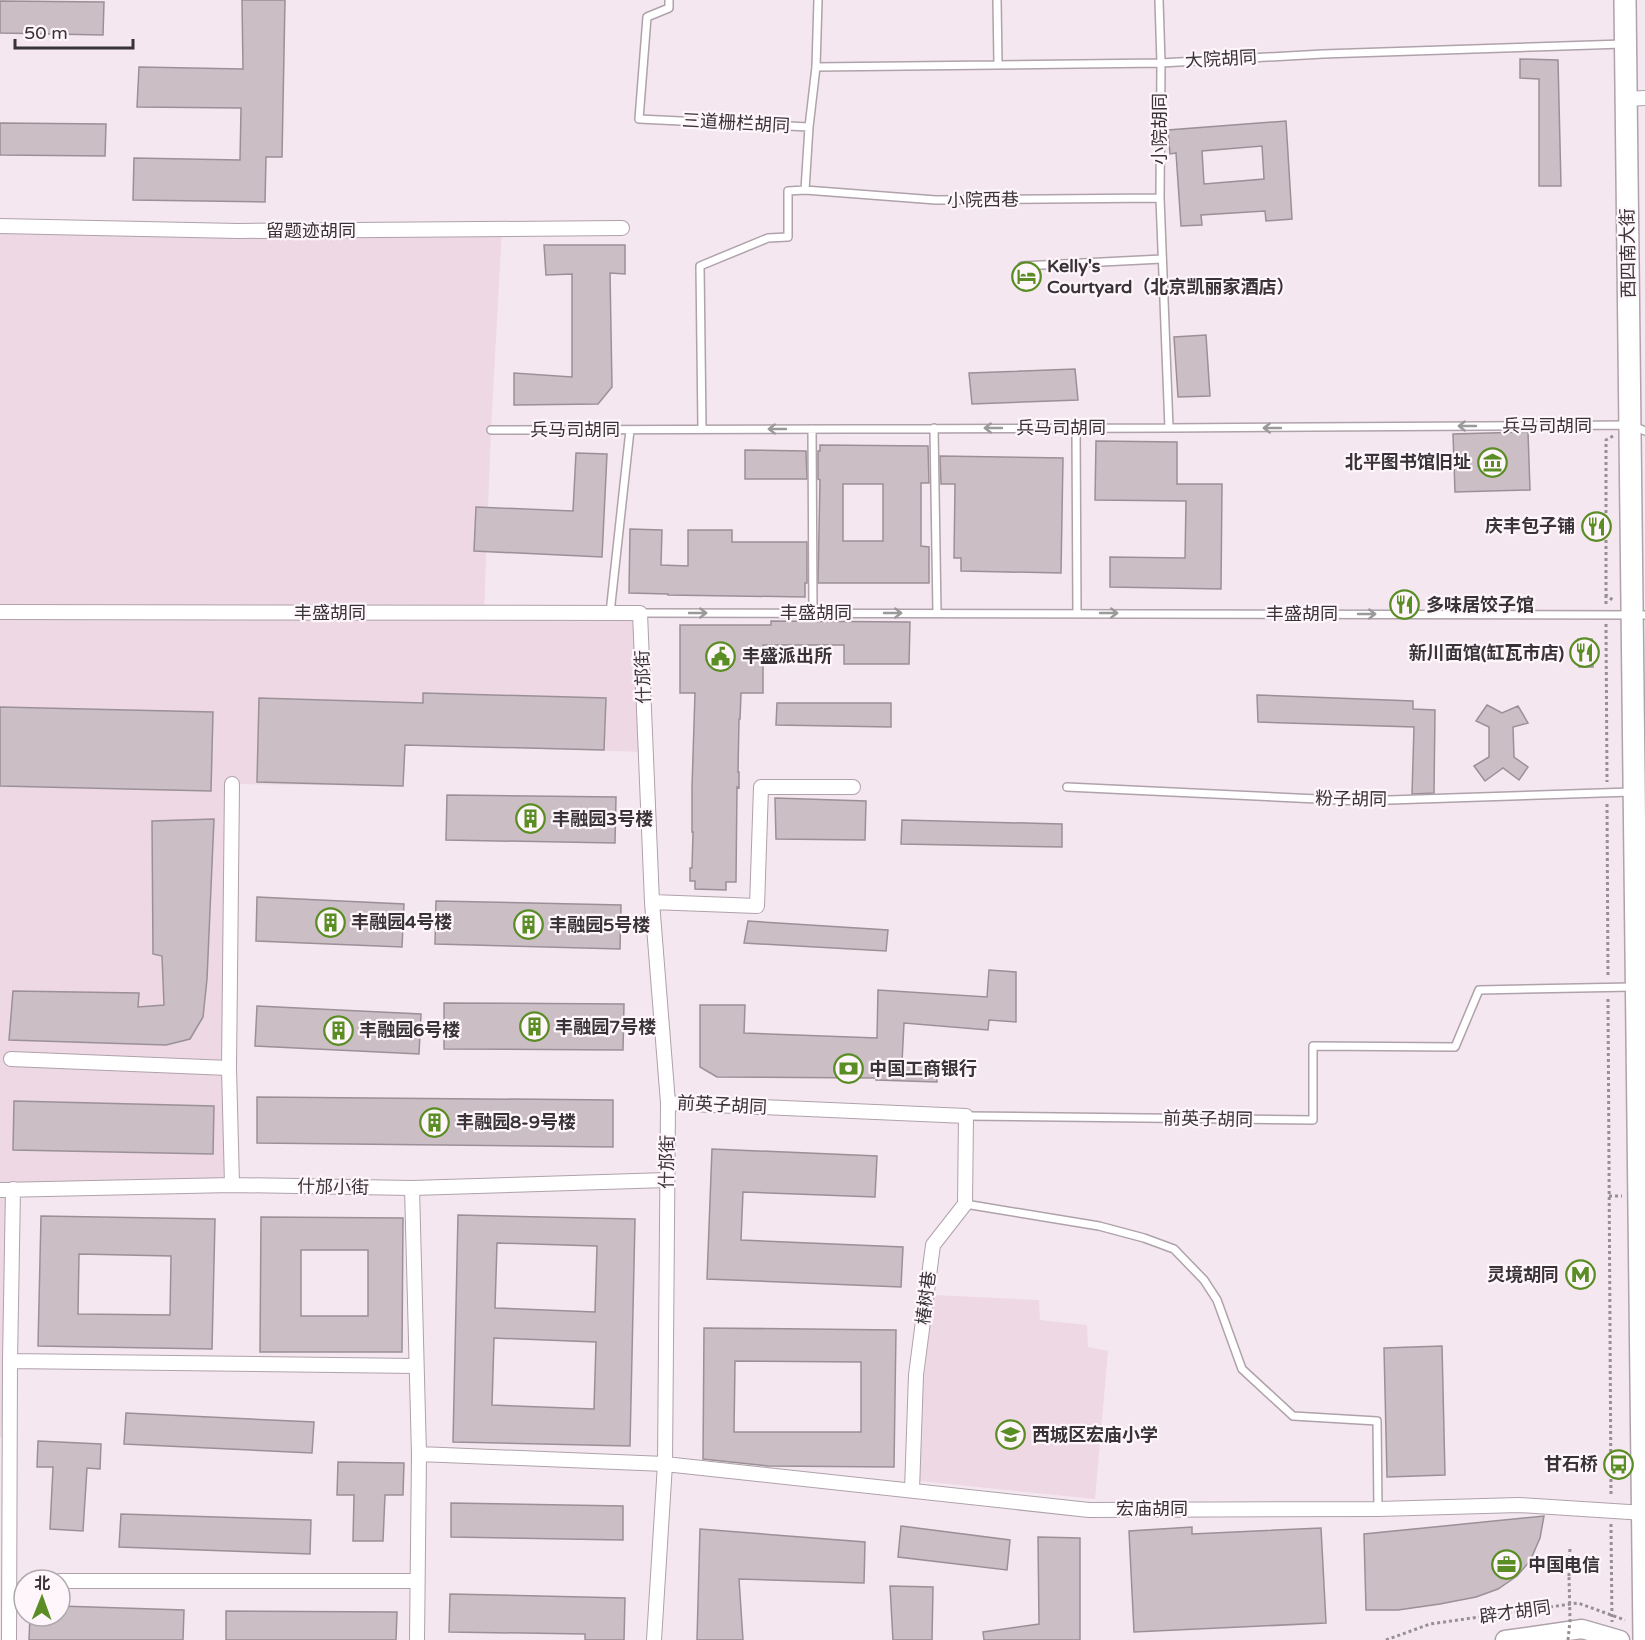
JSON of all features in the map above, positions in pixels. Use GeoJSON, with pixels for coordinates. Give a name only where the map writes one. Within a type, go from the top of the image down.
{"type":"FeatureCollection","features":[{"type":"Feature","properties":{"kind":"main road","name":"西四南大街"},"geometry":{"type":"LineString","coordinates":[[1625,0],[1625,44],[1636,98],[1639,615],[1635,792],[1642,1177],[1644,1633]]}},
{"type":"Feature","properties":{"kind":"main road","name":"辟才胡同"},"geometry":{"type":"LineString","coordinates":[[1505,1640],[1582,1629],[1616,1639]]}},
{"type":"Feature","properties":{"kind":"street","name":"留题迹胡同"},"geometry":{"type":"LineString","coordinates":[[0,226],[238,231],[622,228]]}},
{"type":"Feature","properties":{"kind":"street","name":"丰盛胡同"},"geometry":{"type":"LineString","coordinates":[[0,612],[640,613]]}},
{"type":"Feature","properties":{"kind":"street","name":"什邡街"},"geometry":{"type":"LineString","coordinates":[[640,613],[652,902],[668,1103],[665,1464],[654,1640]]}},
{"type":"Feature","properties":{"kind":"street"},"geometry":{"type":"LineString","coordinates":[[232,784],[229,1068],[232,1185]]}},
{"type":"Feature","properties":{"kind":"street"},"geometry":{"type":"LineString","coordinates":[[652,902],[757,906],[761,787],[853,787]]}},
{"type":"Feature","properties":{"kind":"street"},"geometry":{"type":"LineString","coordinates":[[11,1059],[229,1068]]}},
{"type":"Feature","properties":{"kind":"street","name":"前英子胡同"},"geometry":{"type":"LineString","coordinates":[[668,1103],[966,1116]]}},
{"type":"Feature","properties":{"kind":"street"},"geometry":{"type":"LineString","coordinates":[[965,1204],[966,1116]]}},
{"type":"Feature","properties":{"kind":"street","name":"什邡小街"},"geometry":{"type":"LineString","coordinates":[[6,1189],[232,1185],[412,1188],[667,1180]]}},
{"type":"Feature","properties":{"kind":"street"},"geometry":{"type":"LineString","coordinates":[[412,1188],[419,1454],[417,1640]]}},
{"type":"Feature","properties":{"kind":"street"},"geometry":{"type":"LineString","coordinates":[[6,1189],[10,1361],[5,1446],[9,1640]]}},
{"type":"Feature","properties":{"kind":"street","name":"椿树巷"},"geometry":{"type":"LineString","coordinates":[[912,1490],[916,1376],[933,1245],[965,1204]]}},
{"type":"Feature","properties":{"kind":"street"},"geometry":{"type":"LineString","coordinates":[[10,1361],[416,1366]]}},
{"type":"Feature","properties":{"kind":"street","name":"宏庙胡同"},"geometry":{"type":"LineString","coordinates":[[419,1454],[665,1464],[1089,1510],[1378,1509],[1519,1505],[1643,1513]]}},
{"type":"Feature","properties":{"kind":"street"},"geometry":{"type":"LineString","coordinates":[[72,1581],[417,1581]]}},
{"type":"Feature","properties":{"kind":"lane","name":"三道栅栏胡同"},"geometry":{"type":"LineString","coordinates":[[669,0],[669,8],[647,16],[639,119],[809,127],[816,67],[818,0]]}},
{"type":"Feature","properties":{"kind":"lane"},"geometry":{"type":"LineString","coordinates":[[997,0],[998,64]]}},
{"type":"Feature","properties":{"kind":"lane","name":"小院胡同"},"geometry":{"type":"LineString","coordinates":[[1159,0],[1160,198],[1169,428]]}},
{"type":"Feature","properties":{"kind":"lane","name":"大院胡同"},"geometry":{"type":"LineString","coordinates":[[816,67],[1161,63],[1323,54],[1625,44]]}},
{"type":"Feature","properties":{"kind":"lane"},"geometry":{"type":"LineString","coordinates":[[702,429],[700,266],[768,238],[788,237],[788,191],[806,190],[809,127]]}},
{"type":"Feature","properties":{"kind":"lane","name":"小院西巷"},"geometry":{"type":"LineString","coordinates":[[806,190],[936,200],[1160,198]]}},
{"type":"Feature","properties":{"kind":"lane"},"geometry":{"type":"LineString","coordinates":[[1022,266],[1162,259]]}},
{"type":"Feature","properties":{"kind":"lane"},"geometry":{"type":"LineString","coordinates":[[934,428],[938,613]]}},
{"type":"Feature","properties":{"kind":"lane"},"geometry":{"type":"LineString","coordinates":[[1076,428],[1077,613]]}},
{"type":"Feature","properties":{"kind":"lane","name":"兵马司胡同"},"geometry":{"type":"LineString","coordinates":[[491,430],[1638,428]]}},
{"type":"Feature","properties":{"kind":"lane"},"geometry":{"type":"LineString","coordinates":[[812,429],[813,613]]}},
{"type":"Feature","properties":{"kind":"lane"},"geometry":{"type":"LineString","coordinates":[[610,613],[630,430]]}},
{"type":"Feature","properties":{"kind":"lane","name":"丰盛胡同"},"geometry":{"type":"LineString","coordinates":[[640,613],[1639,615]]}},
{"type":"Feature","properties":{"kind":"lane","name":"粉子胡同"},"geometry":{"type":"LineString","coordinates":[[1067,787],[1359,801],[1635,792]]}},
{"type":"Feature","properties":{"kind":"lane","name":"前英子胡同"},"geometry":{"type":"LineString","coordinates":[[966,1116],[1312,1120],[1313,1046],[1455,1047],[1479,990],[1637,987]]}},
{"type":"Feature","properties":{"kind":"lane"},"geometry":{"type":"LineString","coordinates":[[965,1204],[1099,1226],[1174,1249],[1204,1280],[1217,1300],[1242,1369],[1293,1416],[1377,1421],[1378,1509]]}},
{"type":"Feature","properties":{"kind":"path"},"geometry":{"type":"LineString","coordinates":[[1616,1639],[1612,1616],[1611,1511],[1606,440],[1638,428]]}},
{"type":"Feature","properties":{"kind":"path"},"geometry":{"type":"LineString","coordinates":[[1606,595],[1639,615]]}},
{"type":"Feature","properties":{"kind":"path"},"geometry":{"type":"LineString","coordinates":[[1569,1640],[1570,1546]]}},
{"type":"Feature","properties":{"kind":"path","name":"辟才胡同"},"geometry":{"type":"LineString","coordinates":[[1386,1640],[1430,1624],[1578,1603],[1612,1616],[1644,1633]]}},
{"type":"Feature","properties":{"kind":"shaded area"},"geometry":{"type":"Polygon","coordinates":[[[0,224],[502,229],[484,612],[640,613],[646,752],[405,745],[401,786],[232,784],[232,1185],[13,1189],[10,1437],[0,1437],[0,224]]]}},
{"type":"Feature","properties":{"kind":"shaded area","name":"西城区宏庙小学"},"geometry":{"type":"Polygon","coordinates":[[[933,1295],[1039,1300],[1040,1320],[1087,1325],[1088,1347],[1108,1351],[1095,1499],[919,1481],[923,1389],[933,1295]]]}},
{"type":"Feature","properties":{"kind":"building"},"geometry":{"type":"Polygon","coordinates":[[[242,0],[285,0],[282,157],[266,157],[265,202],[133,200],[134,158],[240,160],[241,108],[137,107],[139,67],[243,69],[242,0]]]}},
{"type":"Feature","properties":{"kind":"building"},"geometry":{"type":"Polygon","coordinates":[[[0,1],[104,2],[103,35],[0,33],[0,1]]]}},
{"type":"Feature","properties":{"kind":"building"},"geometry":{"type":"Polygon","coordinates":[[[1520,59],[1558,60],[1561,186],[1539,186],[1539,79],[1520,78],[1520,59]]]}},
{"type":"Feature","properties":{"kind":"building"},"geometry":{"type":"Polygon","coordinates":[[[1286,121],[1292,219],[1266,221],[1265,211],[1201,215],[1202,225],[1181,226],[1176,153],[1170,154],[1168,130],[1286,121]],[[1262,146],[1202,151],[1204,184],[1264,179],[1262,146]]]}},
{"type":"Feature","properties":{"kind":"building"},"geometry":{"type":"Polygon","coordinates":[[[0,123],[106,124],[105,156],[0,155],[0,123]]]}},
{"type":"Feature","properties":{"kind":"building"},"geometry":{"type":"Polygon","coordinates":[[[544,245],[625,245],[625,274],[610,273],[612,387],[598,404],[514,405],[514,373],[572,377],[572,274],[546,275],[544,245]]]}},
{"type":"Feature","properties":{"kind":"building"},"geometry":{"type":"Polygon","coordinates":[[[1206,335],[1210,396],[1178,397],[1174,337],[1206,335]]]}},
{"type":"Feature","properties":{"kind":"building"},"geometry":{"type":"Polygon","coordinates":[[[1075,369],[1078,400],[972,404],[969,373],[1075,369]]]}},
{"type":"Feature","properties":{"kind":"building","name":"北平图书馆旧址"},"geometry":{"type":"Polygon","coordinates":[[[1528,432],[1530,490],[1455,492],[1453,434],[1528,432]]]}},
{"type":"Feature","properties":{"kind":"building"},"geometry":{"type":"Polygon","coordinates":[[[1096,441],[1177,442],[1177,484],[1222,484],[1221,589],[1110,587],[1110,557],[1185,558],[1186,501],[1095,500],[1096,441]]]}},
{"type":"Feature","properties":{"kind":"building"},"geometry":{"type":"Polygon","coordinates":[[[820,445],[928,446],[929,483],[921,483],[921,546],[929,547],[929,583],[818,583],[820,480],[818,479],[818,451],[820,451],[820,445]],[[843,484],[843,541],[883,541],[883,484],[843,484]]]}},
{"type":"Feature","properties":{"kind":"building"},"geometry":{"type":"Polygon","coordinates":[[[745,450],[806,451],[807,479],[745,479],[745,450]]]}},
{"type":"Feature","properties":{"kind":"building"},"geometry":{"type":"Polygon","coordinates":[[[576,453],[607,454],[602,557],[474,551],[476,507],[573,511],[576,453]]]}},
{"type":"Feature","properties":{"kind":"building"},"geometry":{"type":"Polygon","coordinates":[[[940,456],[1063,458],[1061,573],[961,571],[961,558],[954,558],[955,484],[941,484],[940,456]]]}},
{"type":"Feature","properties":{"kind":"building"},"geometry":{"type":"Polygon","coordinates":[[[630,529],[662,530],[661,565],[688,566],[688,530],[732,530],[732,542],[807,542],[805,597],[629,593],[630,529]]]}},
{"type":"Feature","properties":{"kind":"building"},"geometry":{"type":"Polygon","coordinates":[[[771,621],[910,622],[909,664],[844,664],[844,645],[763,645],[763,693],[741,693],[736,882],[726,882],[726,890],[695,889],[695,881],[690,881],[690,868],[692,868],[695,693],[680,693],[680,625],[771,625],[771,621]]]}},
{"type":"Feature","properties":{"kind":"building","name":"新川面馆(缸瓦市店)"},"geometry":{"type":"Polygon","coordinates":[[[1578,639],[1592,639],[1593,667],[1579,667],[1578,639]]]}},
{"type":"Feature","properties":{"kind":"building"},"geometry":{"type":"Polygon","coordinates":[[[423,693],[606,698],[604,750],[405,745],[403,786],[257,782],[259,698],[423,703],[423,693]]]}},
{"type":"Feature","properties":{"kind":"building"},"geometry":{"type":"Polygon","coordinates":[[[1257,695],[1413,701],[1413,709],[1435,710],[1434,793],[1412,794],[1414,727],[1258,722],[1257,695]]]}},
{"type":"Feature","properties":{"kind":"building"},"geometry":{"type":"Polygon","coordinates":[[[777,703],[891,703],[891,727],[776,725],[777,703]]]}},
{"type":"Feature","properties":{"kind":"building"},"geometry":{"type":"Polygon","coordinates":[[[1487,705],[1502,713],[1518,706],[1528,723],[1513,727],[1514,757],[1528,767],[1519,780],[1503,768],[1485,781],[1474,766],[1489,757],[1489,727],[1476,721],[1487,705]]]}},
{"type":"Feature","properties":{"kind":"building"},"geometry":{"type":"Polygon","coordinates":[[[0,707],[213,712],[211,791],[0,786],[0,707]]]}},
{"type":"Feature","properties":{"kind":"building","name":"丰融园3号楼"},"geometry":{"type":"Polygon","coordinates":[[[447,795],[616,797],[615,843],[446,840],[447,795]]]}},
{"type":"Feature","properties":{"kind":"building"},"geometry":{"type":"Polygon","coordinates":[[[775,798],[866,801],[865,840],[776,839],[775,798]]]}},
{"type":"Feature","properties":{"kind":"building"},"geometry":{"type":"Polygon","coordinates":[[[214,819],[207,979],[203,1017],[190,1039],[166,1045],[9,1040],[13,991],[139,993],[138,1007],[164,1005],[162,956],[153,954],[152,821],[214,819]]]}},
{"type":"Feature","properties":{"kind":"building"},"geometry":{"type":"Polygon","coordinates":[[[902,820],[1062,824],[1062,847],[901,844],[902,820]]]}},
{"type":"Feature","properties":{"kind":"building","name":"丰融园4号楼"},"geometry":{"type":"Polygon","coordinates":[[[257,897],[404,904],[402,947],[256,941],[257,897]]]}},
{"type":"Feature","properties":{"kind":"building","name":"丰融园5号楼"},"geometry":{"type":"Polygon","coordinates":[[[436,901],[621,905],[620,949],[435,944],[436,901]]]}},
{"type":"Feature","properties":{"kind":"building"},"geometry":{"type":"Polygon","coordinates":[[[748,921],[888,930],[886,951],[744,943],[748,921]]]}},
{"type":"Feature","properties":{"kind":"building"},"geometry":{"type":"Polygon","coordinates":[[[989,970],[1016,972],[1016,1022],[989,1020],[988,1030],[904,1023],[902,1062],[936,1062],[937,1082],[876,1080],[876,1078],[717,1077],[700,1067],[700,1005],[745,1005],[744,1033],[877,1038],[878,990],[987,997],[989,970]]]}},
{"type":"Feature","properties":{"kind":"building","name":"丰融园7号楼"},"geometry":{"type":"Polygon","coordinates":[[[444,1003],[624,1004],[623,1050],[444,1049],[444,1003]]]}},
{"type":"Feature","properties":{"kind":"building","name":"丰融园6号楼"},"geometry":{"type":"Polygon","coordinates":[[[257,1006],[421,1014],[419,1054],[255,1046],[257,1006]]]}},
{"type":"Feature","properties":{"kind":"building","name":"丰融园8-9号楼"},"geometry":{"type":"Polygon","coordinates":[[[257,1097],[613,1100],[613,1147],[257,1143],[257,1097]]]}},
{"type":"Feature","properties":{"kind":"building"},"geometry":{"type":"Polygon","coordinates":[[[14,1101],[214,1106],[213,1154],[13,1150],[14,1101]]]}},
{"type":"Feature","properties":{"kind":"building"},"geometry":{"type":"Polygon","coordinates":[[[712,1149],[877,1156],[875,1197],[743,1192],[741,1240],[903,1247],[901,1287],[707,1279],[712,1149]]]}},
{"type":"Feature","properties":{"kind":"building"},"geometry":{"type":"Polygon","coordinates":[[[458,1215],[635,1219],[630,1446],[453,1442],[458,1215]],[[497,1243],[495,1308],[595,1312],[597,1246],[497,1243]],[[494,1338],[492,1405],[594,1409],[596,1342],[494,1338]]]}},
{"type":"Feature","properties":{"kind":"building"},"geometry":{"type":"Polygon","coordinates":[[[41,1216],[215,1219],[212,1349],[38,1346],[41,1216]],[[79,1254],[78,1314],[170,1315],[171,1256],[79,1254]]]}},
{"type":"Feature","properties":{"kind":"building"},"geometry":{"type":"Polygon","coordinates":[[[261,1217],[403,1218],[402,1352],[260,1352],[261,1217]],[[301,1250],[301,1316],[368,1316],[368,1250],[301,1250]]]}},
{"type":"Feature","properties":{"kind":"building"},"geometry":{"type":"Polygon","coordinates":[[[704,1328],[896,1330],[894,1467],[768,1466],[703,1459],[704,1328]],[[735,1361],[734,1432],[861,1432],[861,1362],[735,1361]]]}},
{"type":"Feature","properties":{"kind":"building"},"geometry":{"type":"Polygon","coordinates":[[[1442,1346],[1445,1475],[1387,1477],[1384,1348],[1442,1346]]]}},
{"type":"Feature","properties":{"kind":"building"},"geometry":{"type":"Polygon","coordinates":[[[126,1413],[314,1422],[312,1453],[124,1444],[126,1413]]]}},
{"type":"Feature","properties":{"kind":"building"},"geometry":{"type":"Polygon","coordinates":[[[38,1441],[101,1444],[100,1469],[87,1468],[83,1531],[50,1529],[53,1467],[37,1467],[38,1441]]]}},
{"type":"Feature","properties":{"kind":"building"},"geometry":{"type":"Polygon","coordinates":[[[338,1462],[404,1463],[403,1495],[385,1495],[383,1541],[353,1541],[354,1495],[337,1495],[338,1462]]]}},
{"type":"Feature","properties":{"kind":"building"},"geometry":{"type":"Polygon","coordinates":[[[451,1503],[623,1506],[623,1540],[451,1537],[451,1503]]]}},
{"type":"Feature","properties":{"kind":"building"},"geometry":{"type":"Polygon","coordinates":[[[121,1514],[311,1520],[310,1554],[119,1547],[121,1514]]]}},
{"type":"Feature","properties":{"kind":"building"},"geometry":{"type":"Polygon","coordinates":[[[1544,1516],[1540,1538],[1530,1561],[1517,1576],[1498,1589],[1476,1597],[1440,1604],[1398,1610],[1366,1610],[1364,1534],[1544,1516]]]}},
{"type":"Feature","properties":{"kind":"building"},"geometry":{"type":"Polygon","coordinates":[[[901,1526],[1010,1540],[1007,1570],[898,1557],[901,1526]]]}},
{"type":"Feature","properties":{"kind":"building"},"geometry":{"type":"Polygon","coordinates":[[[1192,1527],[1192,1534],[1321,1528],[1326,1623],[1134,1632],[1129,1531],[1192,1527]]]}},
{"type":"Feature","properties":{"kind":"building"},"geometry":{"type":"Polygon","coordinates":[[[700,1529],[865,1542],[864,1583],[739,1579],[743,1640],[697,1640],[700,1529]]]}},
{"type":"Feature","properties":{"kind":"building"},"geometry":{"type":"Polygon","coordinates":[[[1038,1537],[1080,1538],[1080,1640],[984,1640],[983,1632],[1039,1624],[1038,1537]]]}},
{"type":"Feature","properties":{"kind":"building"},"geometry":{"type":"Polygon","coordinates":[[[890,1586],[933,1587],[932,1640],[893,1640],[890,1586]]]}},
{"type":"Feature","properties":{"kind":"building"},"geometry":{"type":"Polygon","coordinates":[[[450,1594],[625,1598],[624,1640],[585,1640],[585,1634],[449,1632],[450,1594]]]}},
{"type":"Feature","properties":{"kind":"building"},"geometry":{"type":"Polygon","coordinates":[[[72,1606],[184,1610],[183,1640],[29,1640],[30,1628],[72,1628],[72,1606]]]}},
{"type":"Feature","properties":{"kind":"building"},"geometry":{"type":"Polygon","coordinates":[[[226,1611],[397,1612],[396,1640],[226,1640],[226,1611]]]}},
{"type":"Feature","properties":{"kind":"place","name":"Kelly's Courtyard（北京凯丽家酒店）"},"geometry":{"type":"Point","coordinates":[1026,276]}},
{"type":"Feature","properties":{"kind":"place","name":"北平图书馆旧址"},"geometry":{"type":"Point","coordinates":[1492,462]}},
{"type":"Feature","properties":{"kind":"place","name":"庆丰包子铺"},"geometry":{"type":"Point","coordinates":[1596,526]}},
{"type":"Feature","properties":{"kind":"place","name":"多味居饺子馆"},"geometry":{"type":"Point","coordinates":[1405,605]}},
{"type":"Feature","properties":{"kind":"place","name":"新川面馆(缸瓦市店)"},"geometry":{"type":"Point","coordinates":[1585,653]}},
{"type":"Feature","properties":{"kind":"place","name":"丰盛派出所"},"geometry":{"type":"Point","coordinates":[721,656]}},
{"type":"Feature","properties":{"kind":"place","name":"丰融园3号楼"},"geometry":{"type":"Point","coordinates":[531,819]}},
{"type":"Feature","properties":{"kind":"place","name":"丰融园4号楼"},"geometry":{"type":"Point","coordinates":[330,922]}},
{"type":"Feature","properties":{"kind":"place","name":"丰融园5号楼"},"geometry":{"type":"Point","coordinates":[528,925]}},
{"type":"Feature","properties":{"kind":"place","name":"丰融园7号楼"},"geometry":{"type":"Point","coordinates":[534,1027]}},
{"type":"Feature","properties":{"kind":"place","name":"丰融园6号楼"},"geometry":{"type":"Point","coordinates":[338,1030]}},
{"type":"Feature","properties":{"kind":"place","name":"中国工商银行"},"geometry":{"type":"Point","coordinates":[848,1069]}},
{"type":"Feature","properties":{"kind":"place","name":"丰融园8-9号楼"},"geometry":{"type":"Point","coordinates":[435,1122]}},
{"type":"Feature","properties":{"kind":"place","name":"灵境胡同"},"geometry":{"type":"Point","coordinates":[1580,1275]}},
{"type":"Feature","properties":{"kind":"place","name":"西城区宏庙小学"},"geometry":{"type":"Point","coordinates":[1011,1435]}},
{"type":"Feature","properties":{"kind":"place","name":"甘石桥"},"geometry":{"type":"Point","coordinates":[1619,1464]}},
{"type":"Feature","properties":{"kind":"place","name":"中国电信"},"geometry":{"type":"Point","coordinates":[1507,1565]}}]}
